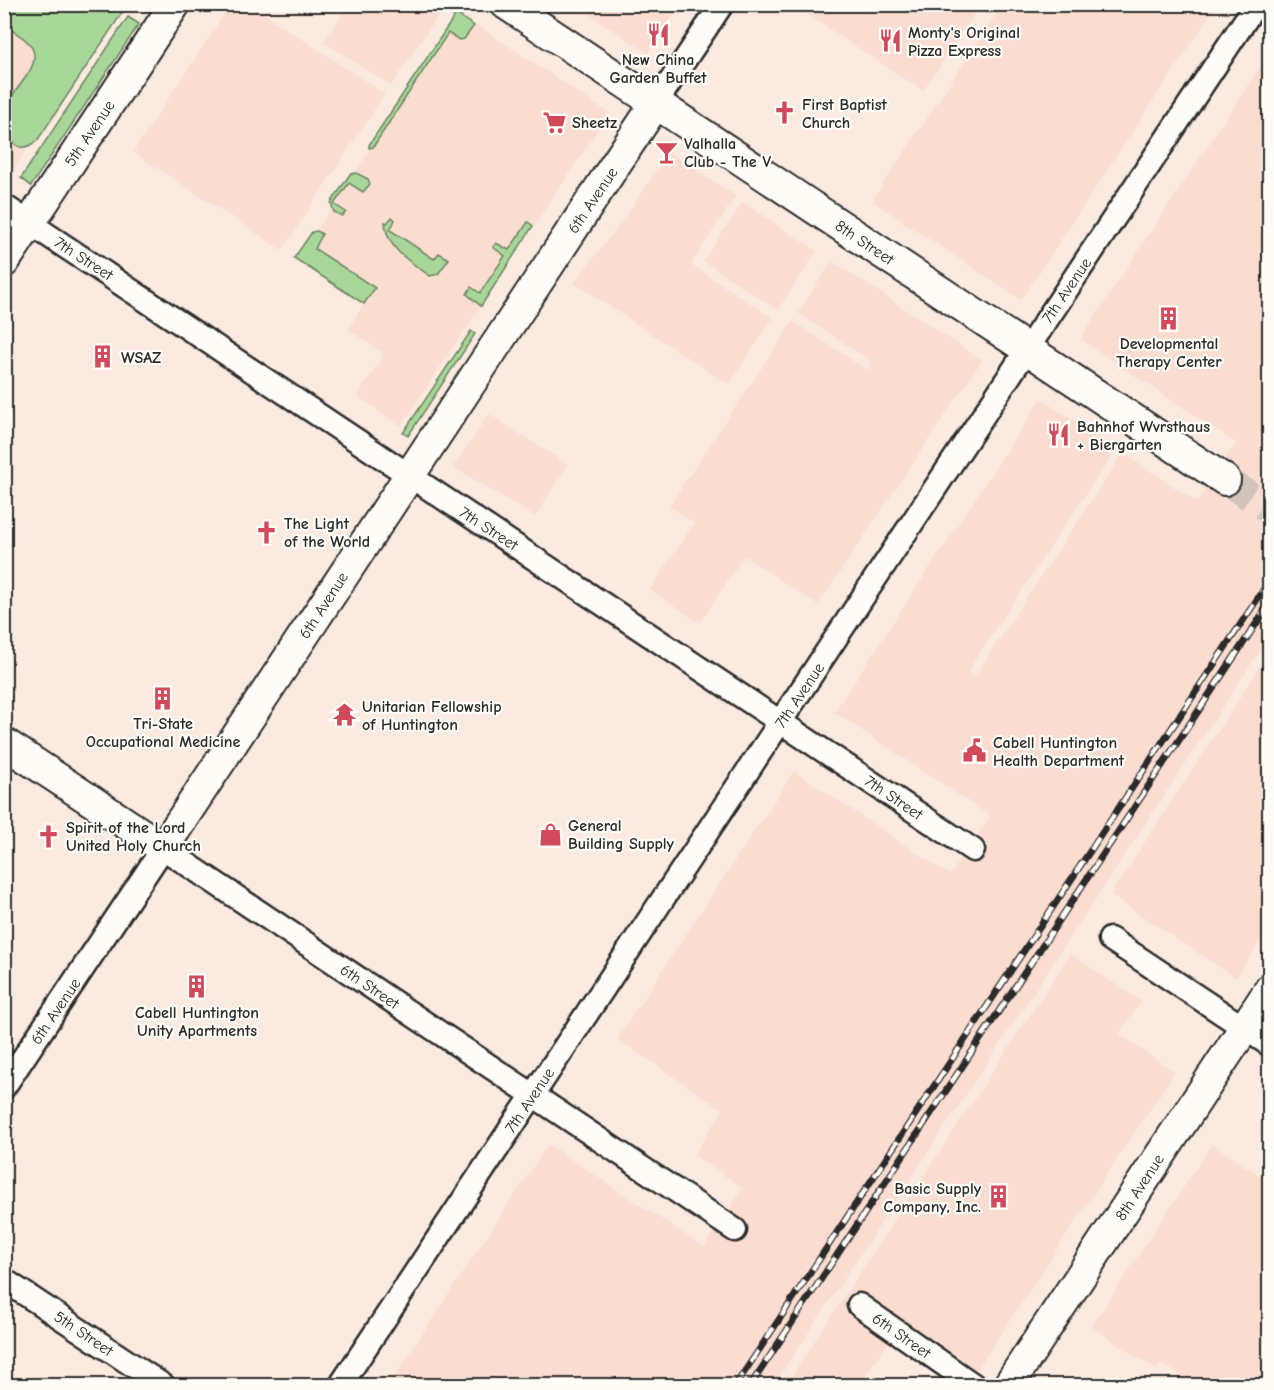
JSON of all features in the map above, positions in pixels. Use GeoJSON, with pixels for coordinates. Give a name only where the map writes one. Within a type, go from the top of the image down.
{"type":"FeatureCollection","features":[{"type":"Feature","properties":{"kind":"main road","name":"5th Avenue"},"geometry":{"type":"LineString","coordinates":[[4,262],[175,4]]}},
{"type":"Feature","properties":{"kind":"main road","name":"8th Street"},"geometry":{"type":"LineString","coordinates":[[506,4],[1225,480]]}},
{"type":"Feature","properties":{"kind":"main road","name":"6th Avenue"},"geometry":{"type":"LineString","coordinates":[[163,848],[656,104]]}},
{"type":"Feature","properties":{"kind":"main road","name":"6th Street"},"geometry":{"type":"LineString","coordinates":[[4,743],[163,848]]}},
{"type":"Feature","properties":{"kind":"main road","name":"8th Avenue"},"geometry":{"type":"LineString","coordinates":[[1008,1386],[1269,989]]}},
{"type":"Feature","properties":{"kind":"street","name":"6th Avenue"},"geometry":{"type":"LineString","coordinates":[[656,104],[722,4]]}},
{"type":"Feature","properties":{"kind":"street","name":"7th Avenue"},"geometry":{"type":"LineString","coordinates":[[340,1386],[1256,4]]}},
{"type":"Feature","properties":{"kind":"street","name":"7th Street"},"geometry":{"type":"LineString","coordinates":[[4,206],[973,850]]}},
{"type":"Feature","properties":{"kind":"street","name":"6th Avenue"},"geometry":{"type":"LineString","coordinates":[[4,1087],[163,848]]}},
{"type":"Feature","properties":{"kind":"street","name":"6th Street"},"geometry":{"type":"LineString","coordinates":[[163,848],[735,1230]]}},
{"type":"Feature","properties":{"kind":"street"},"geometry":{"type":"LineString","coordinates":[[1110,939],[1269,1045]]}},
{"type":"Feature","properties":{"kind":"street","name":"5th Street"},"geometry":{"type":"LineString","coordinates":[[4,1280],[164,1386]]}},
{"type":"Feature","properties":{"kind":"street","name":"6th Street"},"geometry":{"type":"LineString","coordinates":[[859,1305],[975,1386]]}},
{"type":"Feature","properties":{"kind":"shaded area"},"geometry":{"type":"Polygon","coordinates":[[[231,4],[251,5],[385,94],[282,250],[133,152],[231,4]]]}},
{"type":"Feature","properties":{"kind":"shaded area"},"geometry":{"type":"Polygon","coordinates":[[[4,5],[123,5],[14,169],[5,163],[4,5]]]}},
{"type":"Feature","properties":{"kind":"shaded area"},"geometry":{"type":"Polygon","coordinates":[[[348,5],[445,5],[391,86],[324,42],[348,5]]]}},
{"type":"Feature","properties":{"kind":"shaded area"},"geometry":{"type":"Polygon","coordinates":[[[575,5],[680,5],[648,53],[575,5]]]}},
{"type":"Feature","properties":{"kind":"shaded area"},"geometry":{"type":"Polygon","coordinates":[[[793,5],[980,5],[923,91],[793,5]]]}},
{"type":"Feature","properties":{"kind":"shaded area"},"geometry":{"type":"Polygon","coordinates":[[[1002,5],[1217,5],[1021,300],[872,201],[1002,5]]]}},
{"type":"Feature","properties":{"kind":"shaded area"},"geometry":{"type":"Polygon","coordinates":[[[460,14],[609,113],[401,426],[357,396],[384,354],[348,329],[364,304],[297,260],[460,14]]]}},
{"type":"Feature","properties":{"kind":"shaded area"},"geometry":{"type":"Polygon","coordinates":[[[1269,53],[1269,637],[774,1385],[388,1386],[548,1144],[704,1247],[743,1188],[694,1155],[723,1110],[617,1039],[794,771],[950,875],[990,816],[834,712],[1041,399],[1116,449],[968,671],[974,677],[1123,453],[1197,502],[1236,443],[1080,339],[1269,53]]]}},
{"type":"Feature","properties":{"kind":"shaded area"},"geometry":{"type":"Polygon","coordinates":[[[668,152],[736,196],[691,264],[773,318],[729,385],[574,283],[624,219],[668,152]]]}},
{"type":"Feature","properties":{"kind":"shaded area"},"geometry":{"type":"Polygon","coordinates":[[[743,202],[817,251],[778,310],[703,261],[743,202]]]}},
{"type":"Feature","properties":{"kind":"shaded area"},"geometry":{"type":"Polygon","coordinates":[[[832,261],[982,360],[818,605],[744,556],[700,623],[650,590],[694,523],[669,506],[793,321],[867,370],[872,362],[798,313],[832,261]]]}},
{"type":"Feature","properties":{"kind":"shaded area"},"geometry":{"type":"Polygon","coordinates":[[[489,414],[568,465],[535,517],[453,467],[489,414]]]}},
{"type":"Feature","properties":{"kind":"shaded area"},"geometry":{"type":"Polygon","coordinates":[[[1269,653],[1269,928],[1236,978],[1110,895],[1269,653]]]}},
{"type":"Feature","properties":{"kind":"shaded area"},"geometry":{"type":"Polygon","coordinates":[[[1070,954],[1141,1001],[1119,1034],[1175,1072],[977,1370],[903,1321],[859,1385],[785,1386],[1070,954]]]}},
{"type":"Feature","properties":{"kind":"shaded area"},"geometry":{"type":"Polygon","coordinates":[[[1212,1144],[1269,1182],[1270,1381],[1267,1385],[1196,1385],[1161,1363],[1157,1370],[1091,1327],[1212,1144]]]}},
{"type":"Feature","properties":{"kind":"green space"},"geometry":{"type":"Polygon","coordinates":[[[4,5],[110,5],[122,13],[37,141],[25,147],[20,147],[13,142],[6,122],[6,111],[12,96],[31,69],[34,54],[27,41],[5,26],[4,5]]]}},
{"type":"Feature","properties":{"kind":"green space"},"geometry":{"type":"Polygon","coordinates":[[[456,14],[474,26],[464,39],[459,40],[448,33],[373,147],[369,148],[369,145],[456,14]]]}},
{"type":"Feature","properties":{"kind":"green space"},"geometry":{"type":"Polygon","coordinates":[[[128,17],[139,24],[31,186],[21,178],[128,17]]]}},
{"type":"Feature","properties":{"kind":"green space"},"geometry":{"type":"Polygon","coordinates":[[[356,173],[368,179],[370,184],[363,192],[349,183],[334,204],[346,212],[342,216],[334,212],[331,203],[350,174],[356,173]]]}},
{"type":"Feature","properties":{"kind":"green space"},"geometry":{"type":"Polygon","coordinates":[[[392,217],[395,220],[390,230],[434,259],[439,253],[449,259],[438,274],[430,276],[395,247],[386,231],[385,222],[387,223],[392,217]]]}},
{"type":"Feature","properties":{"kind":"green space"},"geometry":{"type":"Polygon","coordinates":[[[528,222],[533,226],[481,306],[467,294],[471,287],[480,293],[505,256],[493,247],[496,243],[509,250],[528,222]]]}},
{"type":"Feature","properties":{"kind":"green space"},"geometry":{"type":"Polygon","coordinates":[[[317,231],[322,234],[315,249],[375,288],[364,304],[294,258],[312,232],[317,231]]]}},
{"type":"Feature","properties":{"kind":"green space"},"geometry":{"type":"Polygon","coordinates":[[[471,331],[475,334],[408,436],[403,433],[471,331]]]}},
{"type":"Feature","properties":{"kind":"tunnel"},"geometry":{"type":"LineString","coordinates":[[1225,480],[1270,509]]}},
{"type":"Feature","properties":{"kind":"railway"},"geometry":{"type":"LineString","coordinates":[[735,1386],[1270,580]]}},
{"type":"Feature","properties":{"kind":"railway"},"geometry":{"type":"LineString","coordinates":[[750,1386],[1270,603]]}},
{"type":"Feature","properties":{"kind":"place","name":"New China Garden Buffet"},"geometry":{"type":"Point","coordinates":[658,34]}},
{"type":"Feature","properties":{"kind":"place","name":"Monty's Original Pizza Express"},"geometry":{"type":"Point","coordinates":[890,41]}},
{"type":"Feature","properties":{"kind":"place","name":"First Baptist Church"},"geometry":{"type":"Point","coordinates":[784,113]}},
{"type":"Feature","properties":{"kind":"place","name":"Sheetz"},"geometry":{"type":"Point","coordinates":[554,122]}},
{"type":"Feature","properties":{"kind":"place","name":"Valhalla Club - The V"},"geometry":{"type":"Point","coordinates":[666,152]}},
{"type":"Feature","properties":{"kind":"place","name":"Developmental Therapy Center"},"geometry":{"type":"Point","coordinates":[1169,318]}},
{"type":"Feature","properties":{"kind":"place","name":"WSAZ"},"geometry":{"type":"Point","coordinates":[103,357]}},
{"type":"Feature","properties":{"kind":"place","name":"Bahnhof Wvrsthaus + Biergarten"},"geometry":{"type":"Point","coordinates":[1059,435]}},
{"type":"Feature","properties":{"kind":"place","name":"The Light of the World"},"geometry":{"type":"Point","coordinates":[266,532]}},
{"type":"Feature","properties":{"kind":"place","name":"Tri-State Occupational Medicine"},"geometry":{"type":"Point","coordinates":[163,698]}},
{"type":"Feature","properties":{"kind":"place","name":"Unitarian Fellowship of Huntington"},"geometry":{"type":"Point","coordinates":[344,715]}},
{"type":"Feature","properties":{"kind":"place","name":"Cabell Huntington Health Department"},"geometry":{"type":"Point","coordinates":[975,751]}},
{"type":"Feature","properties":{"kind":"place","name":"General Building Supply"},"geometry":{"type":"Point","coordinates":[550,834]}},
{"type":"Feature","properties":{"kind":"place","name":"Spirit of the Lord United Holy Church"},"geometry":{"type":"Point","coordinates":[48,836]}},
{"type":"Feature","properties":{"kind":"place","name":"Cabell Huntington Unity Apartments"},"geometry":{"type":"Point","coordinates":[197,987]}},
{"type":"Feature","properties":{"kind":"place","name":"Basic Supply Company, Inc."},"geometry":{"type":"Point","coordinates":[999,1197]}}]}
